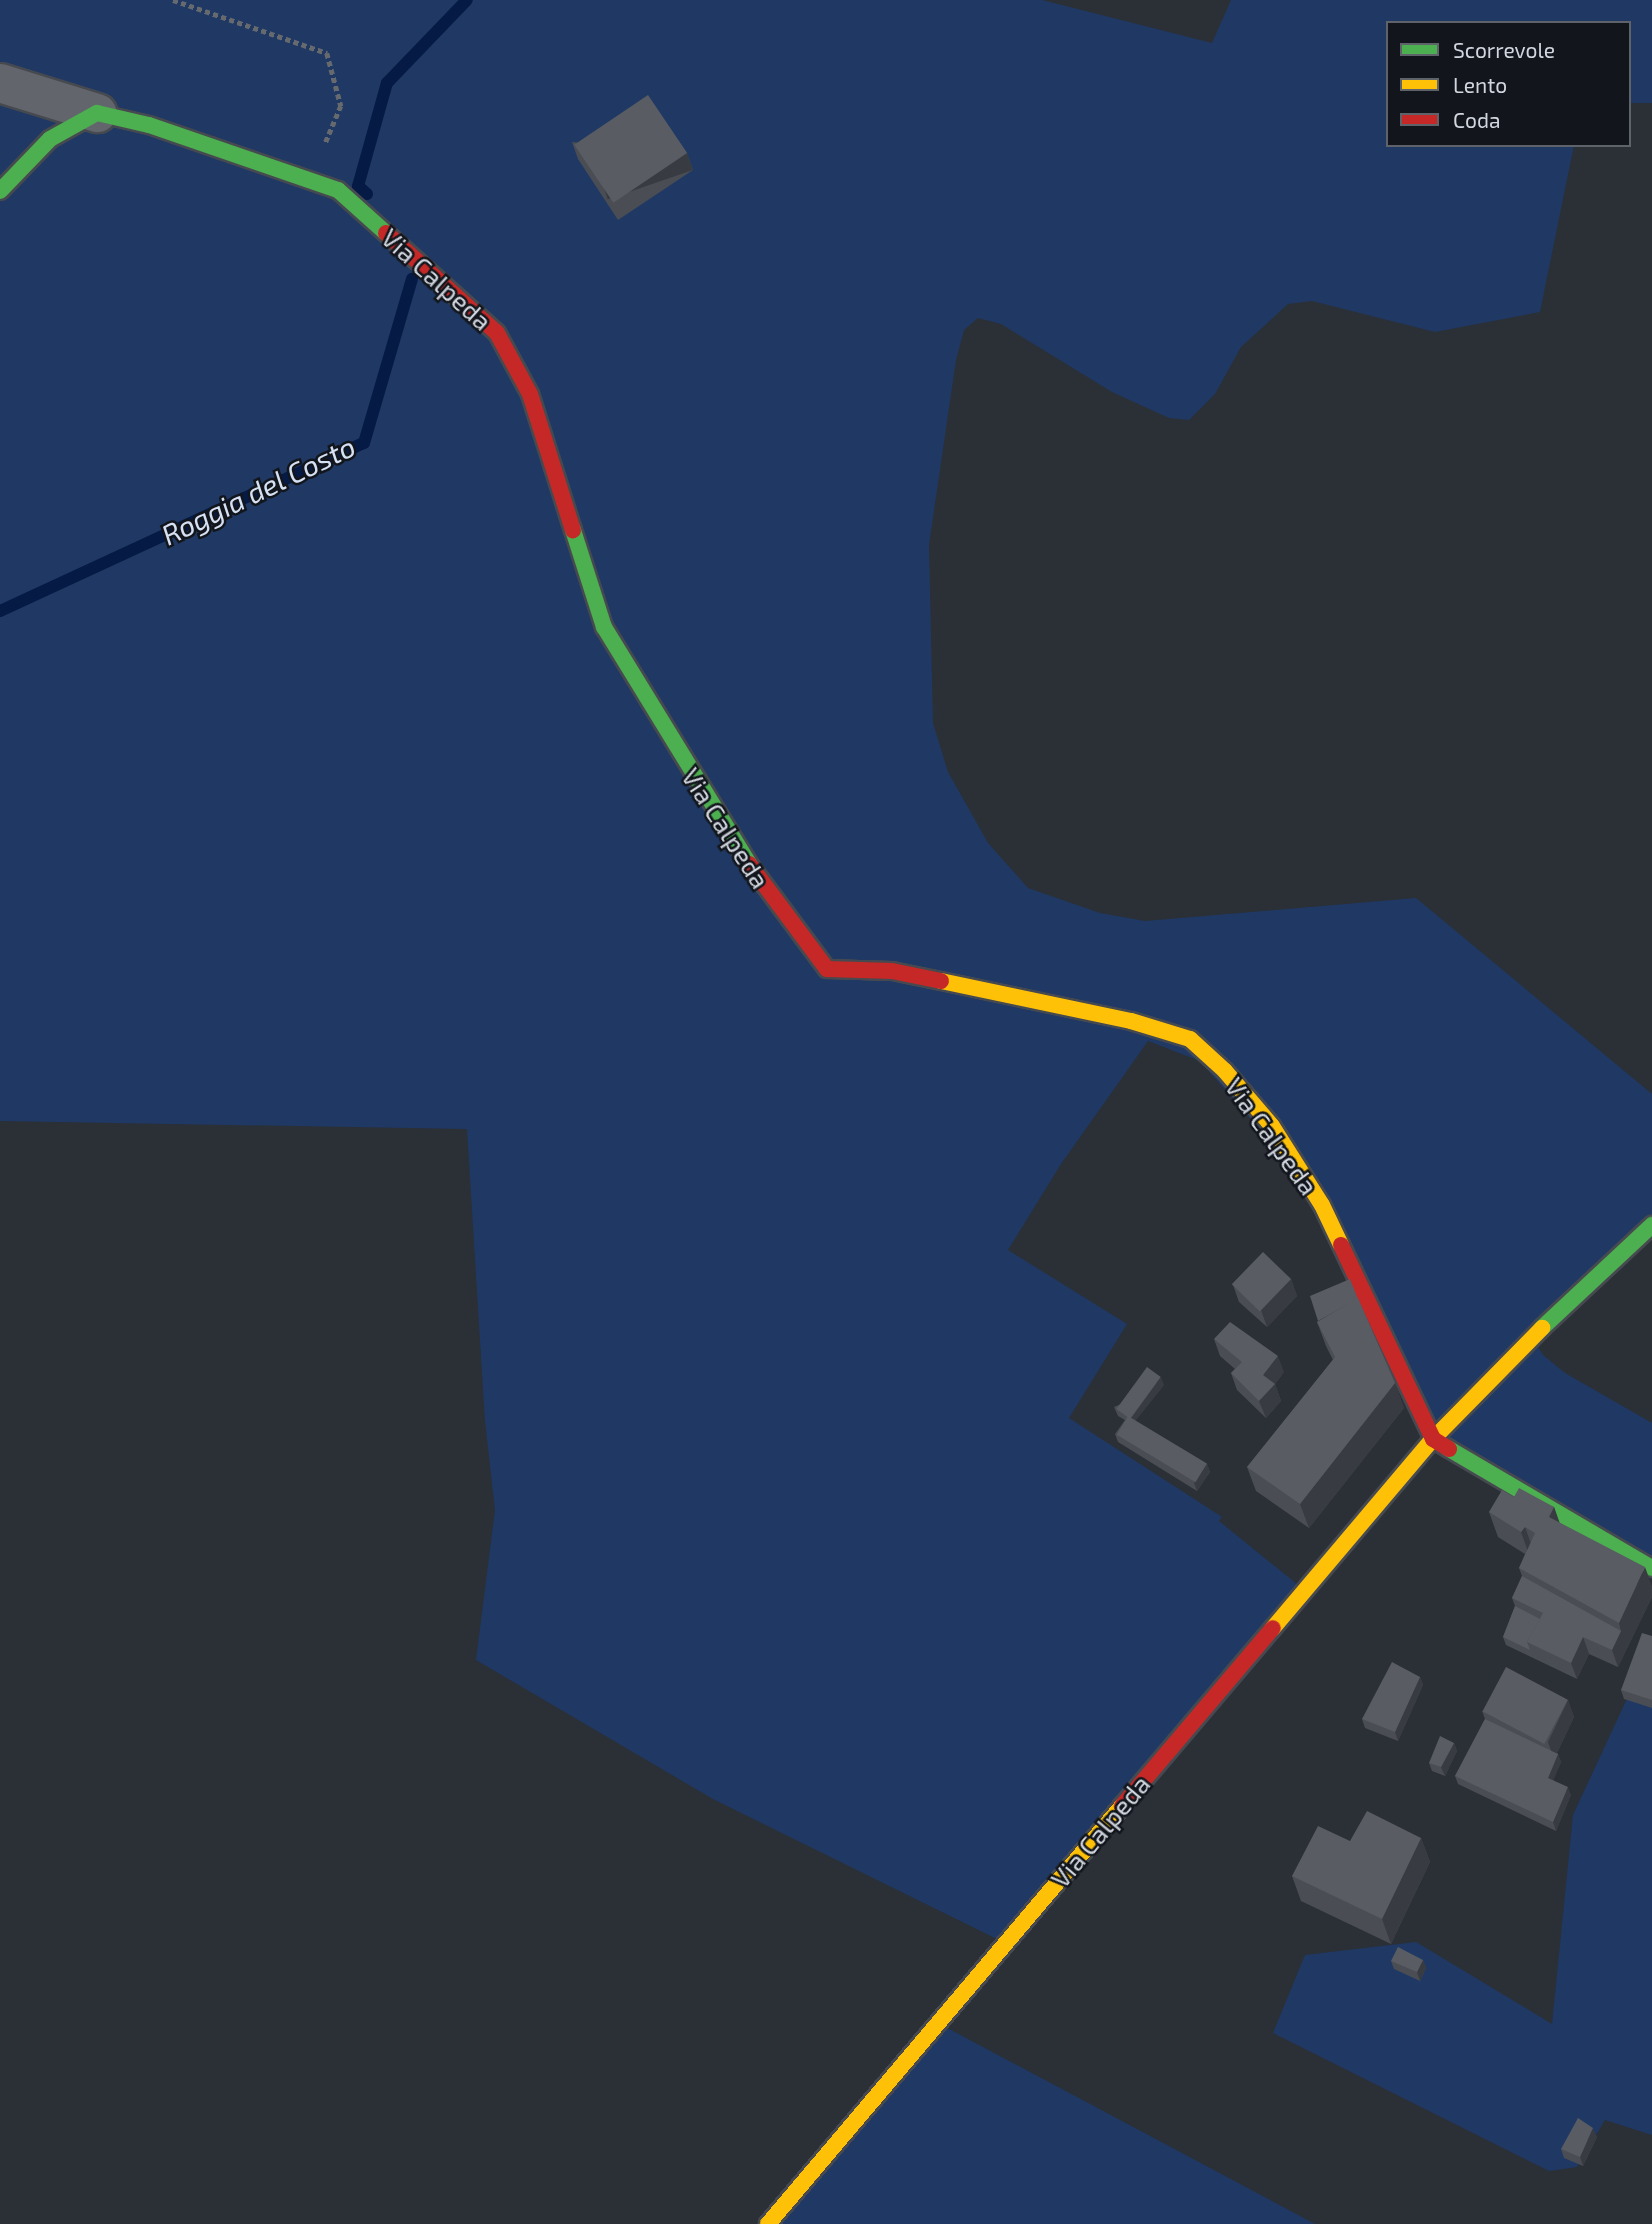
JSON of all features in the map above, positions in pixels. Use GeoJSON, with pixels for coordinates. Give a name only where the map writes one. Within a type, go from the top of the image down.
{"type":"FeatureCollection","features":[{"type":"Feature","properties":{"kind":"street","name":"Via Calpeda"},"geometry":{"type":"LineString","coordinates":[[0,83],[97,113],[149,125],[338,190],[497,333],[530,394],[604,627],[681,759],[781,912],[827,969],[892,971],[1131,1021],[1190,1039],[1225,1071],[1272,1126],[1322,1205],[1433,1439]]}},
{"type":"Feature","properties":{"kind":"street"},"geometry":{"type":"LineString","coordinates":[[0,191],[50,139],[97,113]]}},
{"type":"Feature","properties":{"kind":"street","name":"Via Calpeda"},"geometry":{"type":"LineString","coordinates":[[768,2224],[1433,1439],[1581,1287],[1652,1225]]}},
{"type":"Feature","properties":{"kind":"street"},"geometry":{"type":"LineString","coordinates":[[1433,1439],[1652,1568]]}},
{"type":"Feature","properties":{"kind":"path"},"geometry":{"type":"LineString","coordinates":[[173,0],[327,53],[341,106],[310,180]]}},
{"type":"Feature","properties":{"kind":"shaded area"},"geometry":{"type":"Polygon","coordinates":[[[0,0],[1042,0],[1212,43],[1231,0],[1652,0],[1652,103],[1631,103],[1631,21],[1386,21],[1386,147],[1574,147],[1540,312],[1435,332],[1312,301],[1288,304],[1241,347],[1215,394],[1189,420],[1169,418],[1112,392],[1001,324],[978,318],[964,330],[956,360],[929,545],[933,723],[948,772],[988,843],[1028,888],[1100,913],[1145,921],[1416,898],[1652,1094],[1652,1227],[1532,1337],[1543,1355],[1565,1373],[1652,1423],[1652,1579],[1435,1439],[1288,1162],[1200,1061],[1148,1041],[1061,1164],[1008,1250],[1127,1324],[1069,1418],[1222,1517],[1219,1521],[1308,1593],[1003,1942],[713,1799],[476,1660],[495,1510],[485,1421],[467,1129],[0,1121],[0,0]]]}},
{"type":"Feature","properties":{"kind":"shaded area"},"geometry":{"type":"Polygon","coordinates":[[[1652,1645],[1652,2135],[1605,2120],[1577,2167],[1549,2171],[1273,2033],[1305,1955],[1416,1942],[1552,2024],[1573,1815],[1652,1645]]]}},
{"type":"Feature","properties":{"kind":"shaded area"},"geometry":{"type":"Polygon","coordinates":[[[938,2023],[1315,2224],[771,2224],[938,2023]]]}},
{"type":"Feature","properties":{"kind":"building"},"geometry":{"type":"Polygon","coordinates":[[[648,95],[687,153],[613,203],[574,145],[648,95]]]}},
{"type":"Feature","properties":{"kind":"building"},"geometry":{"type":"Polygon","coordinates":[[[1263,1252],[1291,1279],[1260,1311],[1232,1284],[1263,1252]]]}},
{"type":"Feature","properties":{"kind":"building"},"geometry":{"type":"Polygon","coordinates":[[[1350,1279],[1358,1299],[1318,1321],[1310,1296],[1350,1279]]]}},
{"type":"Feature","properties":{"kind":"building"},"geometry":{"type":"Polygon","coordinates":[[[1358,1298],[1395,1383],[1300,1504],[1247,1467],[1335,1357],[1317,1322],[1358,1298]]]}},
{"type":"Feature","properties":{"kind":"building"},"geometry":{"type":"Polygon","coordinates":[[[1230,1322],[1278,1356],[1263,1375],[1275,1384],[1259,1401],[1231,1373],[1242,1362],[1214,1339],[1230,1322]]]}},
{"type":"Feature","properties":{"kind":"building"},"geometry":{"type":"Polygon","coordinates":[[[1147,1367],[1161,1377],[1130,1419],[1116,1409],[1147,1367]]]}},
{"type":"Feature","properties":{"kind":"building"},"geometry":{"type":"Polygon","coordinates":[[[1128,1416],[1207,1463],[1196,1482],[1117,1435],[1128,1416]]]}},
{"type":"Feature","properties":{"kind":"building"},"geometry":{"type":"Polygon","coordinates":[[[1519,1488],[1554,1507],[1549,1517],[1645,1567],[1619,1623],[1519,1568],[1535,1533],[1525,1527],[1521,1532],[1489,1512],[1502,1490],[1514,1497],[1519,1488]]]}},
{"type":"Feature","properties":{"kind":"building"},"geometry":{"type":"Polygon","coordinates":[[[1522,1576],[1621,1631],[1612,1650],[1583,1637],[1571,1663],[1527,1642],[1543,1613],[1512,1598],[1522,1576]]]}},
{"type":"Feature","properties":{"kind":"building"},"geometry":{"type":"Polygon","coordinates":[[[1515,1606],[1540,1619],[1527,1642],[1530,1650],[1503,1637],[1515,1606]]]}},
{"type":"Feature","properties":{"kind":"building"},"geometry":{"type":"Polygon","coordinates":[[[1642,1633],[1652,1636],[1652,1700],[1621,1690],[1642,1633]]]}},
{"type":"Feature","properties":{"kind":"building"},"geometry":{"type":"Polygon","coordinates":[[[1392,1662],[1420,1677],[1395,1732],[1362,1719],[1392,1662]]]}},
{"type":"Feature","properties":{"kind":"building"},"geometry":{"type":"Polygon","coordinates":[[[1506,1667],[1568,1700],[1544,1744],[1483,1711],[1506,1667]]]}},
{"type":"Feature","properties":{"kind":"building"},"geometry":{"type":"Polygon","coordinates":[[[1485,1719],[1558,1754],[1548,1778],[1568,1787],[1553,1822],[1455,1776],[1485,1719]]]}},
{"type":"Feature","properties":{"kind":"building"},"geometry":{"type":"Polygon","coordinates":[[[1440,1736],[1454,1743],[1441,1767],[1429,1763],[1440,1736]]]}},
{"type":"Feature","properties":{"kind":"building"},"geometry":{"type":"Polygon","coordinates":[[[1367,1811],[1421,1838],[1382,1919],[1292,1876],[1318,1826],[1350,1841],[1367,1811]]]}},
{"type":"Feature","properties":{"kind":"building"},"geometry":{"type":"Polygon","coordinates":[[[1398,1947],[1423,1960],[1417,1972],[1391,1961],[1398,1947]]]}},
{"type":"Feature","properties":{"kind":"building"},"geometry":{"type":"Polygon","coordinates":[[[1578,2118],[1593,2128],[1580,2157],[1561,2149],[1578,2118]]]}},
{"type":"Feature","properties":{"kind":"waterway","name":"Roggia del Costo"},"geometry":{"type":"LineString","coordinates":[[367,194],[358,186],[387,83],[467,0]]}},
{"type":"Feature","properties":{"kind":"waterway","name":"Roggia del Costo"},"geometry":{"type":"LineString","coordinates":[[0,611],[364,443],[412,279]]}},
{"type":"Feature","properties":{"kind":"traffic: fast"},"geometry":{"type":"LineString","coordinates":[[0,191],[50,139],[97,113],[149,125],[338,190],[386,233]]}},
{"type":"Feature","properties":{"kind":"traffic: fast"},"geometry":{"type":"LineString","coordinates":[[573,530],[604,627],[749,864]]}},
{"type":"Feature","properties":{"kind":"traffic: fast"},"geometry":{"type":"LineString","coordinates":[[1542,1328],[1652,1225]]}},
{"type":"Feature","properties":{"kind":"traffic: fast"},"geometry":{"type":"LineString","coordinates":[[1449,1449],[1652,1568]]}},
{"type":"Feature","properties":{"kind":"traffic: slow"},"geometry":{"type":"LineString","coordinates":[[941,981],[1131,1021],[1190,1039],[1225,1071],[1272,1126],[1322,1205],[1341,1245]]}},
{"type":"Feature","properties":{"kind":"traffic: slow"},"geometry":{"type":"LineString","coordinates":[[1273,1628],[1433,1439],[1542,1328]]}},
{"type":"Feature","properties":{"kind":"traffic: slow"},"geometry":{"type":"LineString","coordinates":[[768,2224],[1122,1806]]}},
{"type":"Feature","properties":{"kind":"traffic: jam"},"geometry":{"type":"LineString","coordinates":[[386,233],[497,333],[530,394],[573,530]]}},
{"type":"Feature","properties":{"kind":"traffic: jam"},"geometry":{"type":"LineString","coordinates":[[749,864],[827,969],[892,971],[941,981]]}},
{"type":"Feature","properties":{"kind":"traffic: jam"},"geometry":{"type":"LineString","coordinates":[[1341,1245],[1433,1439],[1449,1449]]}},
{"type":"Feature","properties":{"kind":"traffic: jam"},"geometry":{"type":"LineString","coordinates":[[1122,1806],[1273,1628]]}}]}
